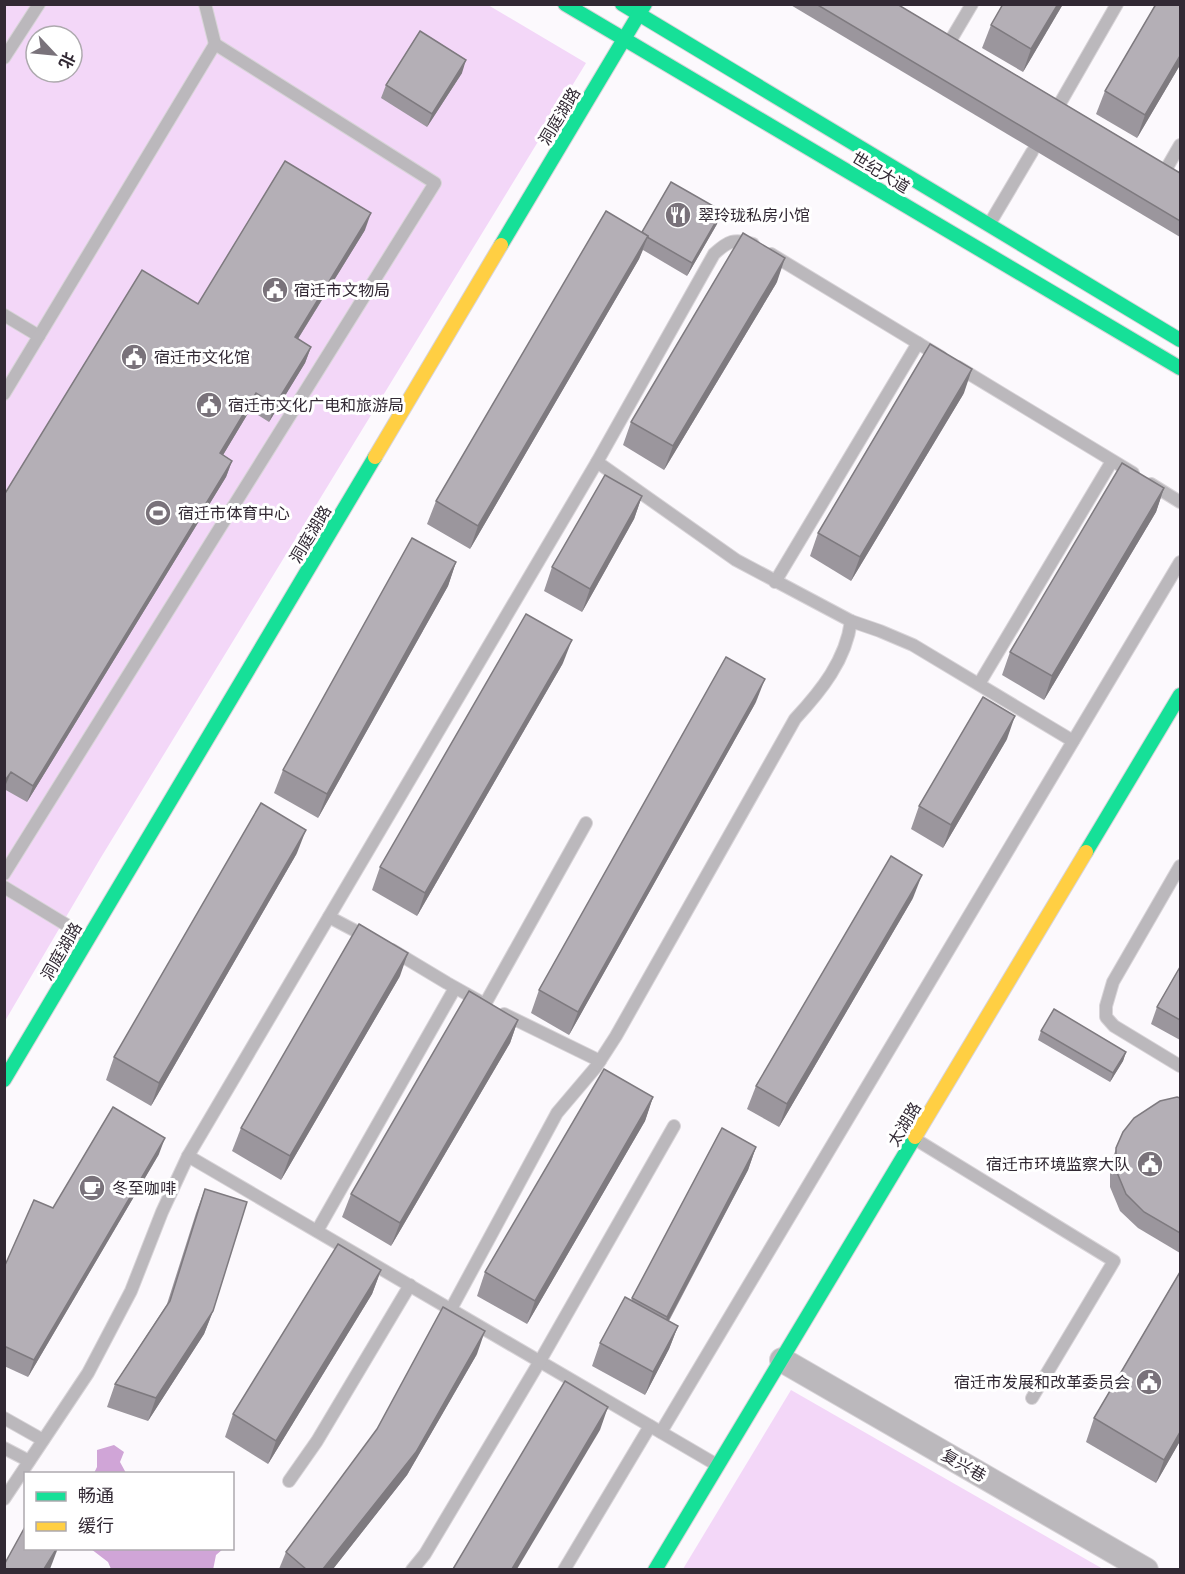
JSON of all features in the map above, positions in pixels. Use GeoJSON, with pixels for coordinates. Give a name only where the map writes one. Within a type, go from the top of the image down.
{"type":"FeatureCollection","features":[{"type":"Feature","properties":{"kind":"street","name":"世纪大道"},"geometry":{"type":"LineString","coordinates":[[565,4],[624,39],[982,236],[1180,340]]}},
{"type":"Feature","properties":{"kind":"street","name":"世纪大道"},"geometry":{"type":"LineString","coordinates":[[622,4],[642,10],[1180,368]]}},
{"type":"Feature","properties":{"kind":"street","name":"洞庭湖路"},"geometry":{"type":"LineString","coordinates":[[4,1080],[642,10]]}},
{"type":"Feature","properties":{"kind":"street","name":"太湖路"},"geometry":{"type":"LineString","coordinates":[[655,1569],[1180,695]]}},
{"type":"Feature","properties":{"kind":"street","name":"复兴巷"},"geometry":{"type":"LineString","coordinates":[[782,1360],[1146,1569]]}},
{"type":"Feature","properties":{"kind":"lane"},"geometry":{"type":"LineString","coordinates":[[4,58],[39,4]]}},
{"type":"Feature","properties":{"kind":"lane"},"geometry":{"type":"LineString","coordinates":[[4,874],[435,183],[215,44],[205,4]]}},
{"type":"Feature","properties":{"kind":"lane"},"geometry":{"type":"LineString","coordinates":[[949,43],[972,4]]}},
{"type":"Feature","properties":{"kind":"lane"},"geometry":{"type":"LineString","coordinates":[[1057,108],[1118,4]]}},
{"type":"Feature","properties":{"kind":"lane"},"geometry":{"type":"LineString","coordinates":[[4,394],[215,44]]}},
{"type":"Feature","properties":{"kind":"lane"},"geometry":{"type":"LineString","coordinates":[[1164,170],[1180,145]]}},
{"type":"Feature","properties":{"kind":"lane"},"geometry":{"type":"LineString","coordinates":[[982,236],[1032,152]]}},
{"type":"Feature","properties":{"kind":"lane"},"geometry":{"type":"LineString","coordinates":[[4,1499],[88,1373],[131,1291],[162,1212],[188,1156],[597,462],[714,254],[727,242],[739,240],[752,243],[1180,502]]}},
{"type":"Feature","properties":{"kind":"lane"},"geometry":{"type":"LineString","coordinates":[[4,315],[39,336]]}},
{"type":"Feature","properties":{"kind":"lane"},"geometry":{"type":"LineString","coordinates":[[775,582],[918,343]]}},
{"type":"Feature","properties":{"kind":"lane"},"geometry":{"type":"LineString","coordinates":[[979,684],[1113,460]]}},
{"type":"Feature","properties":{"kind":"lane"},"geometry":{"type":"LineString","coordinates":[[597,462],[736,560],[851,621],[913,645],[1073,741]]}},
{"type":"Feature","properties":{"kind":"lane"},"geometry":{"type":"LineString","coordinates":[[564,1569],[656,1429],[1180,562]]}},
{"type":"Feature","properties":{"kind":"lane"},"geometry":{"type":"LineString","coordinates":[[451,1309],[557,1113],[600,1061],[616,1036],[795,719],[818,695],[839,661],[849,635],[851,621]]}},
{"type":"Feature","properties":{"kind":"lane"},"geometry":{"type":"LineString","coordinates":[[485,1004],[586,823]]}},
{"type":"Feature","properties":{"kind":"lane"},"geometry":{"type":"LineString","coordinates":[[1180,866],[1113,981],[1106,1006],[1106,1017],[1114,1026],[1180,1066]]}},
{"type":"Feature","properties":{"kind":"lane"},"geometry":{"type":"LineString","coordinates":[[4,887],[88,938]]}},
{"type":"Feature","properties":{"kind":"lane"},"geometry":{"type":"LineString","coordinates":[[329,916],[409,958],[455,988],[600,1061]]}},
{"type":"Feature","properties":{"kind":"lane"},"geometry":{"type":"LineString","coordinates":[[317,1231],[455,988]]}},
{"type":"Feature","properties":{"kind":"lane"},"geometry":{"type":"LineString","coordinates":[[412,1569],[425,1554],[540,1361],[674,1126]]}},
{"type":"Feature","properties":{"kind":"lane"},"geometry":{"type":"LineString","coordinates":[[914,1138],[1114,1262],[1032,1398]]}},
{"type":"Feature","properties":{"kind":"lane"},"geometry":{"type":"LineString","coordinates":[[188,1156],[718,1465]]}},
{"type":"Feature","properties":{"kind":"lane"},"geometry":{"type":"LineString","coordinates":[[289,1481],[317,1441],[410,1285]]}},
{"type":"Feature","properties":{"kind":"lane"},"geometry":{"type":"LineString","coordinates":[[4,1418],[43,1440]]}},
{"type":"Feature","properties":{"kind":"lane"},"geometry":{"type":"LineString","coordinates":[[4,1448],[29,1461]]}},
{"type":"Feature","properties":{"kind":"shaded area","name":"宿迁市体育中心"},"geometry":{"type":"Polygon","coordinates":[[[5,5],[488,5],[586,63],[100,859],[5,1021],[5,5]]]}},
{"type":"Feature","properties":{"kind":"shaded area"},"geometry":{"type":"Polygon","coordinates":[[[791,1390],[1103,1569],[683,1569],[791,1390]]]}},
{"type":"Feature","properties":{"kind":"shaded area"},"geometry":{"type":"Polygon","coordinates":[[[114,1445],[124,1452],[120,1462],[125,1472],[94,1472],[97,1467],[97,1450],[114,1445]]]}},
{"type":"Feature","properties":{"kind":"shaded area"},"geometry":{"type":"Polygon","coordinates":[[[92,1550],[222,1550],[216,1555],[213,1570],[111,1569],[108,1562],[92,1550]]]}},
{"type":"Feature","properties":{"kind":"building"},"geometry":{"type":"Polygon","coordinates":[[[816,4],[897,4],[1180,173],[1180,221],[816,4]]]}},
{"type":"Feature","properties":{"kind":"building"},"geometry":{"type":"Polygon","coordinates":[[[1003,4],[1058,4],[1031,49],[991,25],[1003,4]]]}},
{"type":"Feature","properties":{"kind":"building"},"geometry":{"type":"Polygon","coordinates":[[[1156,4],[1180,4],[1180,56],[1145,115],[1105,91],[1156,4]]]}},
{"type":"Feature","properties":{"kind":"building"},"geometry":{"type":"Polygon","coordinates":[[[420,31],[466,60],[432,114],[386,85],[420,31]]]}},
{"type":"Feature","properties":{"kind":"building"},"geometry":{"type":"Polygon","coordinates":[[[285,161],[371,213],[295,337],[311,347],[275,405],[256,393],[220,453],[232,461],[33,786],[11,772],[4,782],[4,495],[142,270],[198,304],[285,161]]]}},
{"type":"Feature","properties":{"kind":"building"},"geometry":{"type":"Polygon","coordinates":[[[671,182],[722,211],[692,263],[642,232],[671,182]]]}},
{"type":"Feature","properties":{"kind":"building"},"geometry":{"type":"Polygon","coordinates":[[[606,211],[648,236],[478,526],[436,501],[606,211]]]}},
{"type":"Feature","properties":{"kind":"building"},"geometry":{"type":"Polygon","coordinates":[[[743,233],[785,258],[673,446],[631,422],[743,233]]]}},
{"type":"Feature","properties":{"kind":"building"},"geometry":{"type":"Polygon","coordinates":[[[930,344],[972,369],[860,557],[818,533],[930,344]]]}},
{"type":"Feature","properties":{"kind":"building"},"geometry":{"type":"Polygon","coordinates":[[[1122,463],[1164,488],[1052,676],[1010,652],[1122,463]]]}},
{"type":"Feature","properties":{"kind":"building"},"geometry":{"type":"Polygon","coordinates":[[[605,475],[642,496],[590,589],[552,567],[605,475]]]}},
{"type":"Feature","properties":{"kind":"building"},"geometry":{"type":"Polygon","coordinates":[[[412,538],[456,562],[327,794],[283,770],[412,538]]]}},
{"type":"Feature","properties":{"kind":"building"},"geometry":{"type":"Polygon","coordinates":[[[526,614],[572,640],[425,893],[380,867],[526,614]]]}},
{"type":"Feature","properties":{"kind":"building"},"geometry":{"type":"Polygon","coordinates":[[[726,657],[765,679],[578,1012],[539,990],[726,657]]]}},
{"type":"Feature","properties":{"kind":"building"},"geometry":{"type":"Polygon","coordinates":[[[983,697],[1015,716],[951,825],[919,806],[983,697]]]}},
{"type":"Feature","properties":{"kind":"building"},"geometry":{"type":"Polygon","coordinates":[[[261,803],[306,830],[159,1083],[114,1057],[261,803]]]}},
{"type":"Feature","properties":{"kind":"building"},"geometry":{"type":"Polygon","coordinates":[[[891,856],[922,875],[787,1104],[756,1086],[891,856]]]}},
{"type":"Feature","properties":{"kind":"building"},"geometry":{"type":"Polygon","coordinates":[[[359,924],[408,953],[290,1156],[241,1128],[359,924]]]}},
{"type":"Feature","properties":{"kind":"building"},"geometry":{"type":"Polygon","coordinates":[[[1180,967],[1180,1020],[1157,1007],[1180,967]]]}},
{"type":"Feature","properties":{"kind":"building"},"geometry":{"type":"Polygon","coordinates":[[[469,991],[518,1020],[400,1223],[351,1194],[469,991]]]}},
{"type":"Feature","properties":{"kind":"building"},"geometry":{"type":"Polygon","coordinates":[[[1054,1009],[1126,1052],[1113,1073],[1041,1031],[1054,1009]]]}},
{"type":"Feature","properties":{"kind":"building"},"geometry":{"type":"Polygon","coordinates":[[[604,1069],[653,1097],[535,1301],[485,1272],[604,1069]]]}},
{"type":"Feature","properties":{"kind":"building"},"geometry":{"type":"Polygon","coordinates":[[[1180,1098],[1180,1233],[1144,1212],[1126,1194],[1116,1170],[1116,1148],[1123,1132],[1134,1118],[1160,1101],[1180,1098]]]}},
{"type":"Feature","properties":{"kind":"building"},"geometry":{"type":"Polygon","coordinates":[[[113,1107],[165,1138],[34,1360],[4,1346],[4,1267],[34,1200],[53,1208],[113,1107]]]}},
{"type":"Feature","properties":{"kind":"building"},"geometry":{"type":"Polygon","coordinates":[[[722,1128],[756,1147],[667,1317],[632,1298],[722,1128]]]}},
{"type":"Feature","properties":{"kind":"building"},"geometry":{"type":"Polygon","coordinates":[[[205,1189],[247,1202],[213,1311],[156,1398],[115,1384],[170,1301],[205,1189]]]}},
{"type":"Feature","properties":{"kind":"building"},"geometry":{"type":"Polygon","coordinates":[[[338,1244],[381,1270],[276,1441],[233,1414],[338,1244]]]}},
{"type":"Feature","properties":{"kind":"building"},"geometry":{"type":"Polygon","coordinates":[[[1180,1272],[1180,1432],[1164,1460],[1094,1418],[1180,1272]]]}},
{"type":"Feature","properties":{"kind":"building"},"geometry":{"type":"Polygon","coordinates":[[[625,1297],[678,1326],[653,1372],[600,1343],[625,1297]]]}},
{"type":"Feature","properties":{"kind":"building"},"geometry":{"type":"Polygon","coordinates":[[[443,1307],[485,1331],[416,1452],[323,1569],[306,1569],[286,1552],[377,1429],[443,1307]]]}},
{"type":"Feature","properties":{"kind":"building"},"geometry":{"type":"Polygon","coordinates":[[[565,1381],[608,1407],[512,1569],[453,1569],[565,1381]]]}},
{"type":"Feature","properties":{"kind":"building"},"geometry":{"type":"Polygon","coordinates":[[[24,1529],[24,1550],[56,1550],[44,1569],[4,1569],[24,1529]]]}},
{"type":"Feature","properties":{"kind":"traffic: fast"},"geometry":{"type":"LineString","coordinates":[[565,4],[1180,368]]}},
{"type":"Feature","properties":{"kind":"traffic: fast"},"geometry":{"type":"LineString","coordinates":[[622,4],[1180,340]]}},
{"type":"Feature","properties":{"kind":"traffic: fast"},"geometry":{"type":"LineString","coordinates":[[501,245],[645,4]]}},
{"type":"Feature","properties":{"kind":"traffic: fast"},"geometry":{"type":"LineString","coordinates":[[4,1080],[375,457]]}},
{"type":"Feature","properties":{"kind":"traffic: fast"},"geometry":{"type":"LineString","coordinates":[[1086,852],[1180,695]]}},
{"type":"Feature","properties":{"kind":"traffic: fast"},"geometry":{"type":"LineString","coordinates":[[655,1570],[915,1137]]}},
{"type":"Feature","properties":{"kind":"traffic: slow"},"geometry":{"type":"LineString","coordinates":[[375,457],[501,245]]}},
{"type":"Feature","properties":{"kind":"traffic: slow"},"geometry":{"type":"LineString","coordinates":[[915,1137],[1086,852]]}},
{"type":"Feature","properties":{"kind":"place","name":"翠玲珑私房小馆"},"geometry":{"type":"Point","coordinates":[678,215]}},
{"type":"Feature","properties":{"kind":"place","name":"宿迁市文物局"},"geometry":{"type":"Point","coordinates":[275,290]}},
{"type":"Feature","properties":{"kind":"place","name":"宿迁市文化馆"},"geometry":{"type":"Point","coordinates":[134,357]}},
{"type":"Feature","properties":{"kind":"place","name":"宿迁市文化广电和旅游局"},"geometry":{"type":"Point","coordinates":[209,405]}},
{"type":"Feature","properties":{"kind":"place","name":"宿迁市体育中心"},"geometry":{"type":"Point","coordinates":[158,513]}},
{"type":"Feature","properties":{"kind":"place","name":"宿迁市环境监察大队"},"geometry":{"type":"Point","coordinates":[1150,1164]}},
{"type":"Feature","properties":{"kind":"place","name":"冬至咖啡"},"geometry":{"type":"Point","coordinates":[92,1188]}},
{"type":"Feature","properties":{"kind":"place","name":"宿迁市发展和改革委员会"},"geometry":{"type":"Point","coordinates":[1149,1382]}}]}
